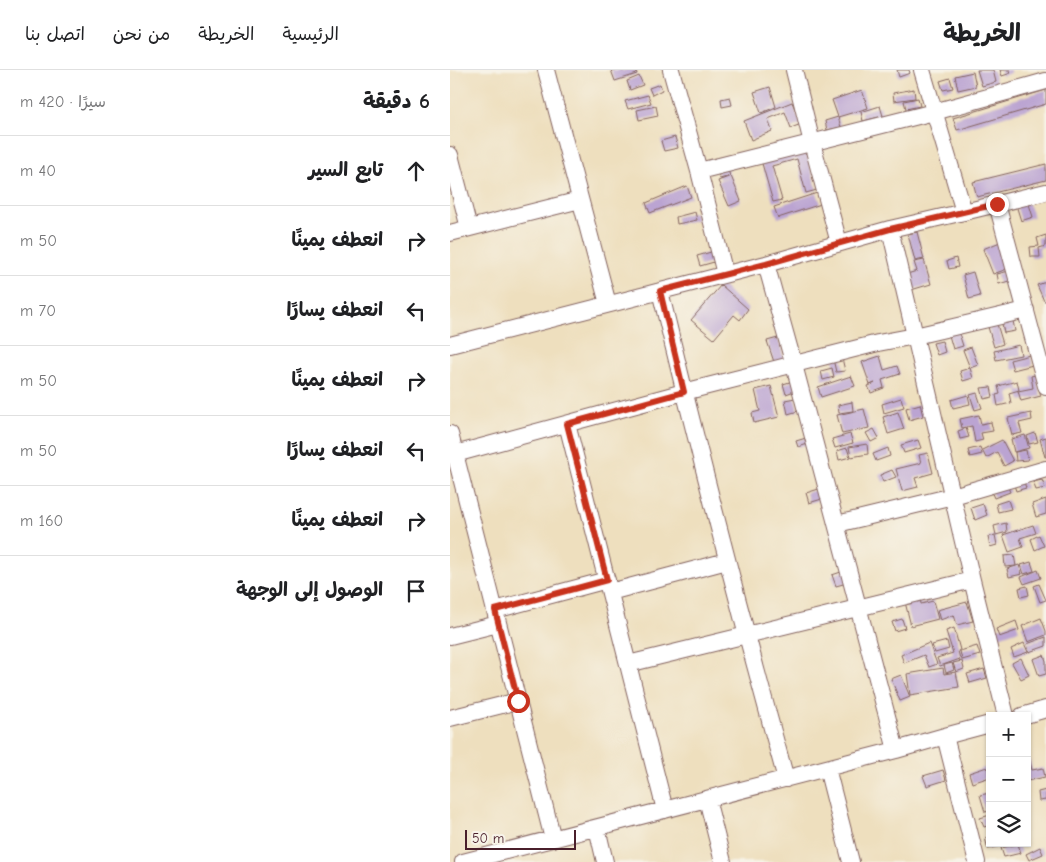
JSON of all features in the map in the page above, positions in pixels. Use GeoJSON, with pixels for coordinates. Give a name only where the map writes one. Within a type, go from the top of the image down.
{"type":"FeatureCollection","features":[{"type":"Feature","properties":{"kind":"street"},"geometry":{"type":"LineString","coordinates":[[546,70],[608,304]]}},
{"type":"Feature","properties":{"kind":"street"},"geometry":{"type":"LineString","coordinates":[[671,70],[725,274]]}},
{"type":"Feature","properties":{"kind":"street"},"geometry":{"type":"LineString","coordinates":[[794,70],[838,243]]}},
{"type":"Feature","properties":{"kind":"street"},"geometry":{"type":"LineString","coordinates":[[922,70],[964,212]]}},
{"type":"Feature","properties":{"kind":"street"},"geometry":{"type":"LineString","coordinates":[[699,172],[934,112],[1045,78]]}},
{"type":"Feature","properties":{"kind":"street"},"geometry":{"type":"LineString","coordinates":[[450,155],[469,228]]}},
{"type":"Feature","properties":{"kind":"street"},"geometry":{"type":"LineString","coordinates":[[450,345],[766,264],[890,229],[1046,192]]}},
{"type":"Feature","properties":{"kind":"street"},"geometry":{"type":"LineString","coordinates":[[450,234],[580,200]]}},
{"type":"Feature","properties":{"kind":"street"},"geometry":{"type":"LineString","coordinates":[[997,204],[1046,386]]}},
{"type":"Feature","properties":{"kind":"street"},"geometry":{"type":"LineString","coordinates":[[890,229],[972,580],[1005,712]]}},
{"type":"Feature","properties":{"kind":"street"},"geometry":{"type":"LineString","coordinates":[[766,264],[896,750]]}},
{"type":"Feature","properties":{"kind":"street"},"geometry":{"type":"LineString","coordinates":[[660,291],[746,635],[786,779]]}},
{"type":"Feature","properties":{"kind":"street"},"geometry":{"type":"LineString","coordinates":[[455,454],[684,392],[878,343],[1026,310]]}},
{"type":"Feature","properties":{"kind":"street"},"geometry":{"type":"LineString","coordinates":[[567,424],[665,810]]}},
{"type":"Feature","properties":{"kind":"street"},"geometry":{"type":"LineString","coordinates":[[450,434],[553,839]]}},
{"type":"Feature","properties":{"kind":"street"},"geometry":{"type":"LineString","coordinates":[[837,524],[953,496],[1046,469]]}},
{"type":"Feature","properties":{"kind":"street"},"geometry":{"type":"LineString","coordinates":[[450,636],[496,617],[608,586],[728,561]]}},
{"type":"Feature","properties":{"kind":"street"},"geometry":{"type":"LineString","coordinates":[[628,664],[972,580]]}},
{"type":"Feature","properties":{"kind":"street"},"geometry":{"type":"LineString","coordinates":[[450,718],[518,701]]}},
{"type":"Feature","properties":{"kind":"street"},"geometry":{"type":"LineString","coordinates":[[1031,713],[1046,709]]}},
{"type":"Feature","properties":{"kind":"street"},"geometry":{"type":"LineString","coordinates":[[463,862],[486,859],[553,839],[986,725]]}},
{"type":"Feature","properties":{"kind":"street"},"geometry":{"type":"LineString","coordinates":[[945,736],[977,862]]}},
{"type":"Feature","properties":{"kind":"street"},"geometry":{"type":"LineString","coordinates":[[827,768],[851,862]]}},
{"type":"Feature","properties":{"kind":"street"},"geometry":{"type":"LineString","coordinates":[[707,799],[723,862]]}},
{"type":"Feature","properties":{"kind":"street"},"geometry":{"type":"LineString","coordinates":[[597,828],[605,862]]}},
{"type":"Feature","properties":{"kind":"building"},"geometry":{"type":"Polygon","coordinates":[[[611,70],[636,70],[637,74],[615,81],[611,70]]]}},
{"type":"Feature","properties":{"kind":"building"},"geometry":{"type":"Polygon","coordinates":[[[897,70],[909,70],[910,73],[899,77],[897,70]]]}},
{"type":"Feature","properties":{"kind":"building"},"geometry":{"type":"Polygon","coordinates":[[[977,70],[993,70],[996,82],[982,86],[977,70]]]}},
{"type":"Feature","properties":{"kind":"building"},"geometry":{"type":"Polygon","coordinates":[[[1000,70],[1010,70],[1011,73],[1002,76],[1000,70]]]}},
{"type":"Feature","properties":{"kind":"building"},"geometry":{"type":"Polygon","coordinates":[[[973,72],[976,86],[958,90],[955,76],[973,72]]]}},
{"type":"Feature","properties":{"kind":"building"},"geometry":{"type":"Polygon","coordinates":[[[639,76],[643,85],[630,90],[627,81],[639,76]]]}},
{"type":"Feature","properties":{"kind":"building"},"geometry":{"type":"Polygon","coordinates":[[[950,78],[953,88],[943,90],[940,81],[950,78]]]}},
{"type":"Feature","properties":{"kind":"building"},"geometry":{"type":"Polygon","coordinates":[[[660,84],[662,90],[652,95],[649,88],[660,84]]]}},
{"type":"Feature","properties":{"kind":"building"},"geometry":{"type":"Polygon","coordinates":[[[770,87],[776,107],[761,113],[754,92],[770,87]]]}},
{"type":"Feature","properties":{"kind":"building"},"geometry":{"type":"Polygon","coordinates":[[[914,89],[915,98],[894,101],[893,93],[914,89]]]}},
{"type":"Feature","properties":{"kind":"building"},"geometry":{"type":"Polygon","coordinates":[[[862,90],[868,108],[838,117],[832,100],[862,90]]]}},
{"type":"Feature","properties":{"kind":"building"},"geometry":{"type":"Polygon","coordinates":[[[1046,90],[1046,104],[957,130],[953,118],[1046,90]]]}},
{"type":"Feature","properties":{"kind":"building"},"geometry":{"type":"Polygon","coordinates":[[[648,95],[651,103],[628,109],[625,101],[648,95]]]}},
{"type":"Feature","properties":{"kind":"building"},"geometry":{"type":"Polygon","coordinates":[[[730,97],[732,105],[722,107],[721,99],[730,97]]]}},
{"type":"Feature","properties":{"kind":"building"},"geometry":{"type":"Polygon","coordinates":[[[918,98],[920,106],[906,109],[904,101],[918,98]]]}},
{"type":"Feature","properties":{"kind":"building"},"geometry":{"type":"Polygon","coordinates":[[[792,102],[801,124],[791,128],[785,112],[768,119],[772,131],[751,140],[744,121],[792,102]]]}},
{"type":"Feature","properties":{"kind":"building"},"geometry":{"type":"Polygon","coordinates":[[[656,106],[658,116],[639,120],[637,110],[656,106]]]}},
{"type":"Feature","properties":{"kind":"building"},"geometry":{"type":"Polygon","coordinates":[[[880,106],[883,116],[863,121],[861,112],[880,106]]]}},
{"type":"Feature","properties":{"kind":"building"},"geometry":{"type":"Polygon","coordinates":[[[838,117],[841,127],[827,130],[825,121],[838,117]]]}},
{"type":"Feature","properties":{"kind":"building"},"geometry":{"type":"Polygon","coordinates":[[[675,137],[678,148],[664,151],[661,141],[675,137]]]}},
{"type":"Feature","properties":{"kind":"building"},"geometry":{"type":"Polygon","coordinates":[[[805,148],[817,190],[806,193],[797,159],[772,166],[782,200],[773,202],[761,160],[805,148]]]}},
{"type":"Feature","properties":{"kind":"building"},"geometry":{"type":"Polygon","coordinates":[[[1046,164],[1046,180],[977,197],[973,182],[1046,164]]]}},
{"type":"Feature","properties":{"kind":"building"},"geometry":{"type":"Polygon","coordinates":[[[727,167],[730,176],[720,179],[717,171],[727,167]]]}},
{"type":"Feature","properties":{"kind":"building"},"geometry":{"type":"Polygon","coordinates":[[[731,176],[741,201],[729,206],[718,181],[731,176]]]}},
{"type":"Feature","properties":{"kind":"building"},"geometry":{"type":"Polygon","coordinates":[[[687,186],[691,197],[650,213],[646,203],[687,186]]]}},
{"type":"Feature","properties":{"kind":"building"},"geometry":{"type":"Polygon","coordinates":[[[817,193],[821,204],[778,218],[774,207],[817,193]]]}},
{"type":"Feature","properties":{"kind":"building"},"geometry":{"type":"Polygon","coordinates":[[[1028,201],[1033,217],[1021,221],[1016,205],[1028,201]]]}},
{"type":"Feature","properties":{"kind":"building"},"geometry":{"type":"Polygon","coordinates":[[[695,212],[697,220],[677,224],[676,217],[695,212]]]}},
{"type":"Feature","properties":{"kind":"building"},"geometry":{"type":"Polygon","coordinates":[[[917,232],[924,259],[915,261],[908,234],[917,232]]]}},
{"type":"Feature","properties":{"kind":"building"},"geometry":{"type":"Polygon","coordinates":[[[1046,235],[1046,246],[1039,248],[1040,257],[1031,257],[1030,247],[1039,246],[1037,238],[1046,235]]]}},
{"type":"Feature","properties":{"kind":"building"},"geometry":{"type":"Polygon","coordinates":[[[1000,242],[1010,268],[993,274],[983,249],[1000,242]]]}},
{"type":"Feature","properties":{"kind":"building"},"geometry":{"type":"Polygon","coordinates":[[[711,252],[714,262],[700,266],[697,256],[711,252]]]}},
{"type":"Feature","properties":{"kind":"building"},"geometry":{"type":"Polygon","coordinates":[[[956,258],[958,267],[949,269],[947,261],[956,258]]]}},
{"type":"Feature","properties":{"kind":"building"},"geometry":{"type":"Polygon","coordinates":[[[924,260],[931,284],[911,290],[907,274],[917,271],[914,262],[924,260]]]}},
{"type":"Feature","properties":{"kind":"building"},"geometry":{"type":"Polygon","coordinates":[[[1009,271],[1012,280],[999,284],[997,274],[1009,271]]]}},
{"type":"Feature","properties":{"kind":"building"},"geometry":{"type":"Polygon","coordinates":[[[973,272],[980,296],[969,299],[963,275],[973,272]]]}},
{"type":"Feature","properties":{"kind":"building"},"geometry":{"type":"Polygon","coordinates":[[[1046,282],[1046,301],[1044,301],[1037,285],[1046,282]]]}},
{"type":"Feature","properties":{"kind":"building"},"geometry":{"type":"Polygon","coordinates":[[[721,285],[748,309],[740,320],[734,315],[714,339],[691,320],[721,285]]]}},
{"type":"Feature","properties":{"kind":"building"},"geometry":{"type":"Polygon","coordinates":[[[1013,321],[1015,331],[1004,333],[1002,324],[1013,321]]]}},
{"type":"Feature","properties":{"kind":"building"},"geometry":{"type":"Polygon","coordinates":[[[997,324],[1003,344],[994,347],[988,327],[997,324]]]}},
{"type":"Feature","properties":{"kind":"building"},"geometry":{"type":"Polygon","coordinates":[[[958,330],[963,346],[953,349],[948,332],[958,330]]]}},
{"type":"Feature","properties":{"kind":"building"},"geometry":{"type":"Polygon","coordinates":[[[778,338],[784,359],[774,362],[767,341],[778,338]]]}},
{"type":"Feature","properties":{"kind":"building"},"geometry":{"type":"Polygon","coordinates":[[[942,341],[945,352],[937,355],[933,343],[942,341]]]}},
{"type":"Feature","properties":{"kind":"building"},"geometry":{"type":"Polygon","coordinates":[[[1019,345],[1021,355],[996,360],[994,351],[1019,345]]]}},
{"type":"Feature","properties":{"kind":"building"},"geometry":{"type":"Polygon","coordinates":[[[971,347],[978,365],[970,368],[963,350],[971,347]]]}},
{"type":"Feature","properties":{"kind":"building"},"geometry":{"type":"Polygon","coordinates":[[[1030,355],[1033,365],[1013,370],[1010,360],[1030,355]]]}},
{"type":"Feature","properties":{"kind":"building"},"geometry":{"type":"Polygon","coordinates":[[[880,356],[884,370],[897,366],[900,374],[882,380],[884,388],[871,393],[868,386],[875,383],[870,385],[862,362],[880,356]]]}},
{"type":"Feature","properties":{"kind":"building"},"geometry":{"type":"Polygon","coordinates":[[[842,358],[845,371],[836,372],[833,359],[842,358]]]}},
{"type":"Feature","properties":{"kind":"building"},"geometry":{"type":"Polygon","coordinates":[[[832,368],[834,377],[823,380],[821,371],[832,368]]]}},
{"type":"Feature","properties":{"kind":"building"},"geometry":{"type":"Polygon","coordinates":[[[970,368],[973,378],[963,381],[960,371],[970,368]]]}},
{"type":"Feature","properties":{"kind":"building"},"geometry":{"type":"Polygon","coordinates":[[[1039,374],[1038,386],[1041,396],[1021,401],[1018,391],[1033,388],[1031,376],[1039,374]]]}},
{"type":"Feature","properties":{"kind":"building"},"geometry":{"type":"Polygon","coordinates":[[[851,376],[855,386],[821,397],[818,387],[851,376]]]}},
{"type":"Feature","properties":{"kind":"building"},"geometry":{"type":"Polygon","coordinates":[[[793,381],[797,390],[786,394],[783,384],[793,381]]]}},
{"type":"Feature","properties":{"kind":"building"},"geometry":{"type":"Polygon","coordinates":[[[1017,381],[1019,390],[1009,393],[1011,403],[998,406],[996,395],[1000,394],[998,386],[1017,381]]]}},
{"type":"Feature","properties":{"kind":"building"},"geometry":{"type":"Polygon","coordinates":[[[771,386],[779,417],[754,423],[752,413],[760,411],[755,390],[771,386]]]}},
{"type":"Feature","properties":{"kind":"building"},"geometry":{"type":"Polygon","coordinates":[[[991,387],[993,397],[984,399],[981,388],[991,387]]]}},
{"type":"Feature","properties":{"kind":"building"},"geometry":{"type":"Polygon","coordinates":[[[977,393],[982,408],[975,410],[970,395],[977,393]]]}},
{"type":"Feature","properties":{"kind":"building"},"geometry":{"type":"Polygon","coordinates":[[[968,395],[970,404],[953,408],[951,400],[968,395]]]}},
{"type":"Feature","properties":{"kind":"building"},"geometry":{"type":"Polygon","coordinates":[[[795,398],[798,411],[788,414],[785,400],[795,398]]]}},
{"type":"Feature","properties":{"kind":"building"},"geometry":{"type":"Polygon","coordinates":[[[901,398],[904,407],[884,413],[882,404],[901,398]]]}},
{"type":"Feature","properties":{"kind":"building"},"geometry":{"type":"Polygon","coordinates":[[[852,402],[853,411],[839,413],[838,405],[852,402]]]}},
{"type":"Feature","properties":{"kind":"building"},"geometry":{"type":"Polygon","coordinates":[[[920,404],[923,416],[909,420],[906,408],[920,404]]]}},
{"type":"Feature","properties":{"kind":"building"},"geometry":{"type":"Polygon","coordinates":[[[864,409],[869,428],[842,434],[837,415],[864,409]]]}},
{"type":"Feature","properties":{"kind":"building"},"geometry":{"type":"Polygon","coordinates":[[[898,412],[904,429],[888,434],[883,417],[898,412]]]}},
{"type":"Feature","properties":{"kind":"building"},"geometry":{"type":"Polygon","coordinates":[[[1031,413],[1032,420],[1019,423],[1022,433],[1012,435],[1008,418],[1031,413]]]}},
{"type":"Feature","properties":{"kind":"building"},"geometry":{"type":"Polygon","coordinates":[[[979,415],[981,424],[991,422],[993,431],[981,433],[983,440],[975,442],[972,426],[962,428],[960,419],[979,415]]]}},
{"type":"Feature","properties":{"kind":"building"},"geometry":{"type":"Polygon","coordinates":[[[966,428],[969,437],[960,439],[958,431],[966,428]]]}},
{"type":"Feature","properties":{"kind":"building"},"geometry":{"type":"Polygon","coordinates":[[[874,429],[879,438],[871,442],[866,433],[874,429]]]}},
{"type":"Feature","properties":{"kind":"building"},"geometry":{"type":"Polygon","coordinates":[[[1035,433],[1038,442],[1029,444],[1027,436],[1035,433]]]}},
{"type":"Feature","properties":{"kind":"building"},"geometry":{"type":"Polygon","coordinates":[[[850,434],[853,443],[835,448],[832,439],[850,434]]]}},
{"type":"Feature","properties":{"kind":"building"},"geometry":{"type":"Polygon","coordinates":[[[1025,435],[1029,448],[1014,452],[1011,439],[1025,435]]]}},
{"type":"Feature","properties":{"kind":"building"},"geometry":{"type":"Polygon","coordinates":[[[1046,437],[1046,457],[1045,457],[1040,439],[1046,437]]]}},
{"type":"Feature","properties":{"kind":"building"},"geometry":{"type":"Polygon","coordinates":[[[806,438],[808,444],[798,447],[796,441],[806,438]]]}},
{"type":"Feature","properties":{"kind":"building"},"geometry":{"type":"Polygon","coordinates":[[[918,440],[921,448],[904,453],[901,445],[918,440]]]}},
{"type":"Feature","properties":{"kind":"building"},"geometry":{"type":"Polygon","coordinates":[[[1002,440],[1013,461],[1004,466],[997,452],[986,458],[982,450],[1002,440]]]}},
{"type":"Feature","properties":{"kind":"building"},"geometry":{"type":"Polygon","coordinates":[[[867,444],[868,454],[851,457],[849,447],[867,444]]]}},
{"type":"Feature","properties":{"kind":"building"},"geometry":{"type":"Polygon","coordinates":[[[980,447],[982,454],[970,457],[968,450],[980,447]]]}},
{"type":"Feature","properties":{"kind":"building"},"geometry":{"type":"Polygon","coordinates":[[[847,448],[850,457],[839,460],[837,451],[847,448]]]}},
{"type":"Feature","properties":{"kind":"building"},"geometry":{"type":"Polygon","coordinates":[[[888,448],[890,456],[876,461],[873,454],[888,448]]]}},
{"type":"Feature","properties":{"kind":"building"},"geometry":{"type":"Polygon","coordinates":[[[1026,450],[1028,460],[1016,461],[1015,452],[1026,450]]]}},
{"type":"Feature","properties":{"kind":"building"},"geometry":{"type":"Polygon","coordinates":[[[928,453],[933,473],[915,478],[918,487],[902,491],[896,469],[921,463],[919,455],[928,453]]]}},
{"type":"Feature","properties":{"kind":"building"},"geometry":{"type":"Polygon","coordinates":[[[892,470],[896,477],[883,482],[880,475],[892,470]]]}},
{"type":"Feature","properties":{"kind":"building"},"geometry":{"type":"Polygon","coordinates":[[[1023,479],[1026,488],[1016,491],[1013,482],[1023,479]]]}},
{"type":"Feature","properties":{"kind":"building"},"geometry":{"type":"Polygon","coordinates":[[[1042,480],[1045,488],[1036,490],[1033,482],[1042,480]]]}},
{"type":"Feature","properties":{"kind":"building"},"geometry":{"type":"Polygon","coordinates":[[[1006,483],[1010,492],[994,498],[990,489],[1006,483]]]}},
{"type":"Feature","properties":{"kind":"building"},"geometry":{"type":"Polygon","coordinates":[[[825,487],[828,497],[809,503],[806,493],[825,487]]]}},
{"type":"Feature","properties":{"kind":"building"},"geometry":{"type":"Polygon","coordinates":[[[1046,499],[1046,514],[1036,517],[1032,504],[1046,499]]]}},
{"type":"Feature","properties":{"kind":"building"},"geometry":{"type":"Polygon","coordinates":[[[1008,500],[1011,509],[998,512],[996,504],[1008,500]]]}},
{"type":"Feature","properties":{"kind":"building"},"geometry":{"type":"Polygon","coordinates":[[[983,504],[987,515],[975,520],[971,508],[983,504]]]}},
{"type":"Feature","properties":{"kind":"building"},"geometry":{"type":"Polygon","coordinates":[[[1006,523],[1007,532],[996,535],[994,526],[1006,523]]]}},
{"type":"Feature","properties":{"kind":"building"},"geometry":{"type":"Polygon","coordinates":[[[1033,525],[1036,533],[1020,538],[1023,547],[1009,552],[1003,535],[1033,525]]]}},
{"type":"Feature","properties":{"kind":"building"},"geometry":{"type":"Polygon","coordinates":[[[995,535],[997,545],[990,547],[988,537],[995,535]]]}},
{"type":"Feature","properties":{"kind":"building"},"geometry":{"type":"Polygon","coordinates":[[[1039,535],[1044,546],[1035,550],[1031,539],[1039,535]]]}},
{"type":"Feature","properties":{"kind":"building"},"geometry":{"type":"Polygon","coordinates":[[[1014,555],[1016,566],[1005,567],[1004,556],[1014,555]]]}},
{"type":"Feature","properties":{"kind":"building"},"geometry":{"type":"Polygon","coordinates":[[[1031,562],[1034,571],[1024,574],[1021,565],[1031,562]]]}},
{"type":"Feature","properties":{"kind":"building"},"geometry":{"type":"Polygon","coordinates":[[[1019,565],[1022,574],[1009,577],[1007,569],[1019,565]]]}},
{"type":"Feature","properties":{"kind":"building"},"geometry":{"type":"Polygon","coordinates":[[[850,569],[854,581],[836,586],[832,575],[850,569]]]}},
{"type":"Feature","properties":{"kind":"building"},"geometry":{"type":"Polygon","coordinates":[[[1038,570],[1041,578],[1024,584],[1021,577],[1038,570]]]}},
{"type":"Feature","properties":{"kind":"building"},"geometry":{"type":"Polygon","coordinates":[[[1039,584],[1046,600],[1040,602],[1034,586],[1039,584]]]}},
{"type":"Feature","properties":{"kind":"building"},"geometry":{"type":"Polygon","coordinates":[[[1027,586],[1029,595],[1021,597],[1019,588],[1027,586]]]}},
{"type":"Feature","properties":{"kind":"building"},"geometry":{"type":"Polygon","coordinates":[[[920,598],[921,604],[933,601],[938,619],[911,626],[905,602],[920,598]]]}},
{"type":"Feature","properties":{"kind":"building"},"geometry":{"type":"Polygon","coordinates":[[[967,602],[973,621],[957,625],[954,615],[940,620],[937,610],[967,602]]]}},
{"type":"Feature","properties":{"kind":"building"},"geometry":{"type":"Polygon","coordinates":[[[1041,618],[1046,635],[1028,642],[1022,626],[1041,618]]]}},
{"type":"Feature","properties":{"kind":"building"},"geometry":{"type":"Polygon","coordinates":[[[902,619],[905,628],[895,631],[892,622],[902,619]]]}},
{"type":"Feature","properties":{"kind":"building"},"geometry":{"type":"Polygon","coordinates":[[[1016,621],[1019,630],[999,637],[996,629],[1016,621]]]}},
{"type":"Feature","properties":{"kind":"building"},"geometry":{"type":"Polygon","coordinates":[[[954,628],[960,650],[958,651],[960,659],[940,666],[937,658],[953,653],[946,631],[954,628]]]}},
{"type":"Feature","properties":{"kind":"building"},"geometry":{"type":"Polygon","coordinates":[[[1046,637],[1046,646],[1029,652],[1027,644],[1046,637]]]}},
{"type":"Feature","properties":{"kind":"building"},"geometry":{"type":"Polygon","coordinates":[[[947,641],[949,649],[935,653],[932,645],[947,641]]]}},
{"type":"Feature","properties":{"kind":"building"},"geometry":{"type":"Polygon","coordinates":[[[929,643],[937,664],[929,667],[924,655],[904,663],[901,655],[929,643]]]}},
{"type":"Feature","properties":{"kind":"building"},"geometry":{"type":"Polygon","coordinates":[[[1024,643],[1028,652],[1014,657],[1011,649],[1024,643]]]}},
{"type":"Feature","properties":{"kind":"building"},"geometry":{"type":"Polygon","coordinates":[[[977,646],[980,655],[962,660],[960,651],[977,646]]]}},
{"type":"Feature","properties":{"kind":"building"},"geometry":{"type":"Polygon","coordinates":[[[1044,655],[1046,674],[1039,676],[1033,659],[1044,655]]]}},
{"type":"Feature","properties":{"kind":"building"},"geometry":{"type":"Polygon","coordinates":[[[1021,658],[1029,675],[1021,679],[1012,663],[1021,658]]]}},
{"type":"Feature","properties":{"kind":"building"},"geometry":{"type":"Polygon","coordinates":[[[962,661],[964,669],[956,672],[953,663],[962,661]]]}},
{"type":"Feature","properties":{"kind":"building"},"geometry":{"type":"Polygon","coordinates":[[[952,663],[954,670],[946,673],[944,665],[952,663]]]}},
{"type":"Feature","properties":{"kind":"building"},"geometry":{"type":"Polygon","coordinates":[[[943,668],[944,674],[956,672],[959,687],[910,695],[907,674],[943,668]]]}},
{"type":"Feature","properties":{"kind":"building"},"geometry":{"type":"Polygon","coordinates":[[[984,669],[987,678],[970,683],[967,674],[984,669]]]}},
{"type":"Feature","properties":{"kind":"building"},"geometry":{"type":"Polygon","coordinates":[[[901,675],[910,697],[900,701],[891,679],[901,675]]]}},
{"type":"Feature","properties":{"kind":"building"},"geometry":{"type":"Polygon","coordinates":[[[1031,766],[1032,770],[1043,768],[1045,777],[1031,780],[1031,766]]]}},
{"type":"Feature","properties":{"kind":"building"},"geometry":{"type":"Polygon","coordinates":[[[986,767],[986,778],[972,783],[969,773],[986,767]]]}},
{"type":"Feature","properties":{"kind":"building"},"geometry":{"type":"Polygon","coordinates":[[[943,770],[946,780],[927,786],[923,776],[943,770]]]}},
{"type":"Feature","properties":{"kind":"building"},"geometry":{"type":"Polygon","coordinates":[[[1046,790],[1046,800],[1039,801],[1038,792],[1046,790]]]}},
{"type":"Feature","properties":{"kind":"building"},"geometry":{"type":"Polygon","coordinates":[[[986,794],[986,812],[985,812],[980,795],[986,794]]]}},
{"type":"Feature","properties":{"kind":"building"},"geometry":{"type":"Polygon","coordinates":[[[986,816],[986,826],[984,827],[980,818],[986,816]]]}},
{"type":"Feature","properties":{"kind":"building"},"geometry":{"type":"Polygon","coordinates":[[[1019,847],[1021,853],[1004,857],[1001,848],[1019,847]]]}},
{"type":"Feature","properties":{"kind":"building"},"geometry":{"type":"Polygon","coordinates":[[[1040,847],[1043,854],[1029,860],[1026,854],[1040,847]]]}},
{"type":"Feature","properties":{"kind":"route"},"geometry":{"type":"LineString","coordinates":[[518,701],[495,610],[607,580],[567,424],[684,392],[660,291],[766,264],[890,229],[997,204]]}}]}
